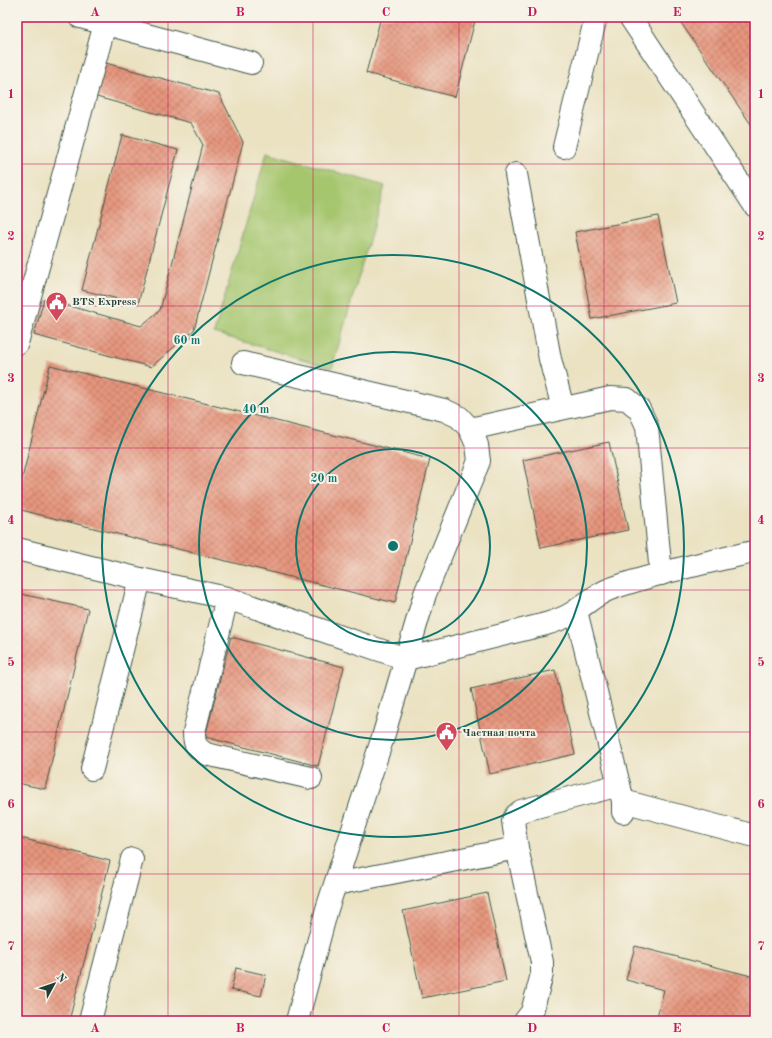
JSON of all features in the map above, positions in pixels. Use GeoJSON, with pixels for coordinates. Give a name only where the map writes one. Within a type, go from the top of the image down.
{"type":"FeatureCollection","features":[{"type":"Feature","properties":{"kind":"lane"},"geometry":{"type":"LineString","coordinates":[[80,17],[251,63]]}},
{"type":"Feature","properties":{"kind":"lane"},"geometry":{"type":"LineString","coordinates":[[564,147],[596,17]]}},
{"type":"Feature","properties":{"kind":"lane"},"geometry":{"type":"LineString","coordinates":[[630,17],[755,206]]}},
{"type":"Feature","properties":{"kind":"lane"},"geometry":{"type":"LineString","coordinates":[[17,343],[105,24]]}},
{"type":"Feature","properties":{"kind":"lane"},"geometry":{"type":"LineString","coordinates":[[516,174],[550,359],[563,408]]}},
{"type":"Feature","properties":{"kind":"lane"},"geometry":{"type":"LineString","coordinates":[[243,364],[444,410],[459,417],[470,429],[477,445],[479,461],[426,594],[383,737],[325,917],[297,1021]]}},
{"type":"Feature","properties":{"kind":"lane"},"geometry":{"type":"LineString","coordinates":[[470,429],[610,398],[627,399],[639,409],[646,426],[660,574]]}},
{"type":"Feature","properties":{"kind":"lane"},"geometry":{"type":"LineString","coordinates":[[17,549],[140,579],[227,598],[406,659],[546,624],[562,619],[576,611],[591,598],[609,589],[660,574],[753,552]]}},
{"type":"Feature","properties":{"kind":"lane"},"geometry":{"type":"LineString","coordinates":[[92,769],[140,579]]}},
{"type":"Feature","properties":{"kind":"lane"},"geometry":{"type":"LineString","coordinates":[[227,598],[194,732],[194,741],[197,748],[206,754],[311,778]]}},
{"type":"Feature","properties":{"kind":"lane"},"geometry":{"type":"LineString","coordinates":[[576,611],[622,799]]}},
{"type":"Feature","properties":{"kind":"lane"},"geometry":{"type":"LineString","coordinates":[[525,1021],[532,1012],[542,974],[542,968],[517,848],[513,821],[516,815],[521,811],[622,799],[755,836]]}},
{"type":"Feature","properties":{"kind":"lane"},"geometry":{"type":"LineString","coordinates":[[336,884],[517,848]]}},
{"type":"Feature","properties":{"kind":"lane"},"geometry":{"type":"LineString","coordinates":[[90,1021],[132,859]]}},
{"type":"Feature","properties":{"kind":"green space"},"geometry":{"type":"Polygon","coordinates":[[[267,152],[385,186],[332,368],[214,333],[267,152]]]}},
{"type":"Feature","properties":{"kind":"building"},"geometry":{"type":"Polygon","coordinates":[[[381,17],[476,17],[455,97],[366,73],[381,17]]]}},
{"type":"Feature","properties":{"kind":"building"},"geometry":{"type":"Polygon","coordinates":[[[677,17],[755,17],[755,130],[677,17]]]}},
{"type":"Feature","properties":{"kind":"building"},"geometry":{"type":"Polygon","coordinates":[[[102,62],[219,94],[243,142],[194,330],[151,367],[34,335],[44,299],[141,326],[160,310],[203,145],[191,123],[93,96],[102,62]]]}},
{"type":"Feature","properties":{"kind":"building"},"geometry":{"type":"Polygon","coordinates":[[[122,135],[178,150],[138,304],[82,290],[122,135]]]}},
{"type":"Feature","properties":{"kind":"building"},"geometry":{"type":"Polygon","coordinates":[[[658,216],[676,303],[592,319],[575,232],[658,216]]]}},
{"type":"Feature","properties":{"kind":"building"},"geometry":{"type":"Polygon","coordinates":[[[50,365],[430,459],[395,603],[17,509],[17,499],[50,365]]]}},
{"type":"Feature","properties":{"kind":"building"},"geometry":{"type":"Polygon","coordinates":[[[609,442],[628,530],[541,548],[523,460],[609,442]]]}},
{"type":"Feature","properties":{"kind":"building"},"geometry":{"type":"Polygon","coordinates":[[[17,593],[88,609],[45,789],[17,783],[17,593]]]}},
{"type":"Feature","properties":{"kind":"building"},"geometry":{"type":"Polygon","coordinates":[[[231,637],[344,667],[318,766],[205,737],[231,637]]]}},
{"type":"Feature","properties":{"kind":"building"},"geometry":{"type":"Polygon","coordinates":[[[555,670],[575,754],[490,774],[471,689],[555,670]]]}},
{"type":"Feature","properties":{"kind":"building"},"geometry":{"type":"Polygon","coordinates":[[[17,837],[110,861],[69,1021],[17,1021],[17,837]]]}},
{"type":"Feature","properties":{"kind":"building"},"geometry":{"type":"Polygon","coordinates":[[[487,893],[506,981],[422,998],[403,911],[487,893]]]}},
{"type":"Feature","properties":{"kind":"building"},"geometry":{"type":"Polygon","coordinates":[[[635,946],[755,977],[754,1021],[656,1021],[664,990],[626,980],[635,946]]]}},
{"type":"Feature","properties":{"kind":"building"},"geometry":{"type":"Polygon","coordinates":[[[236,968],[266,975],[261,996],[231,990],[236,968]]]}},
{"type":"Feature","properties":{"kind":"place","name":"BTS Express"},"geometry":{"type":"Point","coordinates":[57,322]}},
{"type":"Feature","properties":{"kind":"place","name":"Частная почта"},"geometry":{"type":"Point","coordinates":[447,752]}}]}
